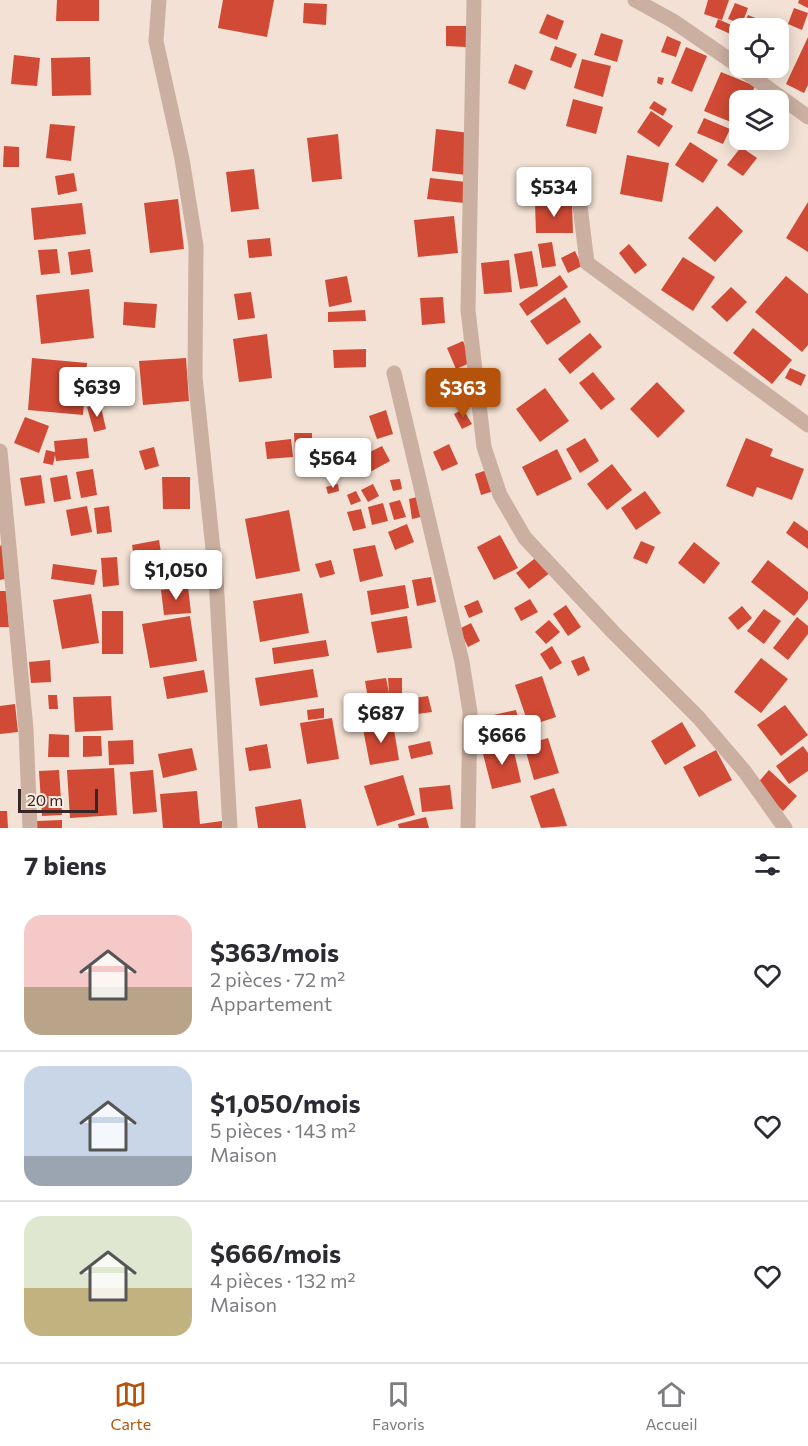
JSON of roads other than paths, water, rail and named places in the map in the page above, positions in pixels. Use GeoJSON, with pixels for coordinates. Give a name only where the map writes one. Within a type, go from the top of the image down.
{"type":"FeatureCollection","features":[{"type":"Feature","properties":{"kind":"street"},"geometry":{"type":"LineString","coordinates":[[159,0],[156,41],[182,159],[196,246],[195,376],[216,578],[230,828]]}},
{"type":"Feature","properties":{"kind":"street"},"geometry":{"type":"LineString","coordinates":[[474,0],[468,310],[484,447],[500,495],[525,538],[613,632],[698,717],[745,772],[785,828]]}},
{"type":"Feature","properties":{"kind":"street"},"geometry":{"type":"LineString","coordinates":[[635,0],[674,21],[729,59]]}},
{"type":"Feature","properties":{"kind":"street"},"geometry":{"type":"LineString","coordinates":[[755,78],[808,117]]}},
{"type":"Feature","properties":{"kind":"street"},"geometry":{"type":"LineString","coordinates":[[580,206],[587,263],[808,425]]}},
{"type":"Feature","properties":{"kind":"street"},"geometry":{"type":"LineString","coordinates":[[394,373],[462,662],[470,712],[468,828]]}},
{"type":"Feature","properties":{"kind":"street"},"geometry":{"type":"LineString","coordinates":[[0,451],[26,729],[30,828]]}}]}
